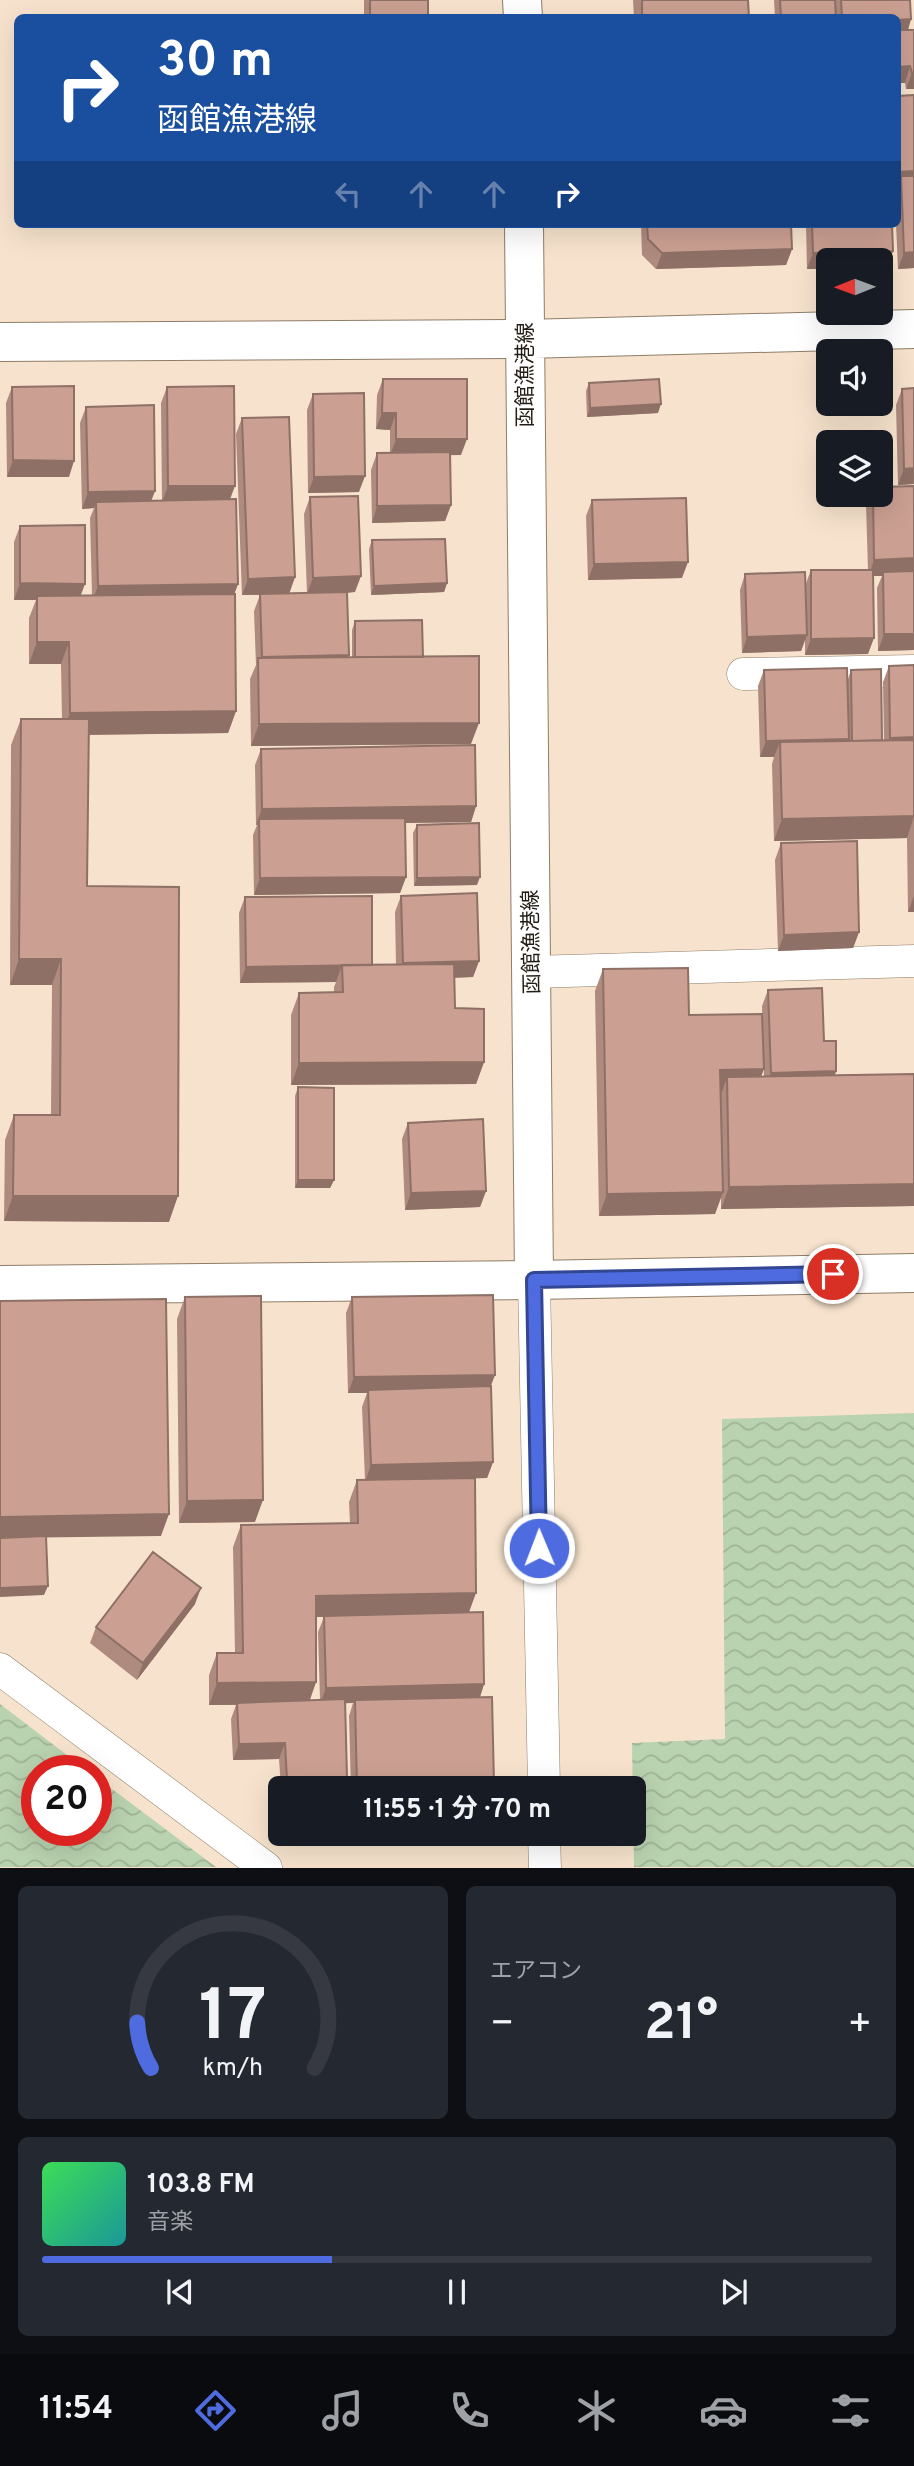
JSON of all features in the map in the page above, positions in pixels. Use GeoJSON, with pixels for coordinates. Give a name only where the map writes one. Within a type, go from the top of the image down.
{"type":"FeatureCollection","features":[{"type":"Feature","properties":{"kind":"main road","name":"函館漁港線"},"geometry":{"type":"LineString","coordinates":[[524,228],[534,1280]]}},
{"type":"Feature","properties":{"kind":"main road"},"geometry":{"type":"LineString","coordinates":[[0,342],[525,339],[914,329]]}},
{"type":"Feature","properties":{"kind":"main road"},"geometry":{"type":"LineString","coordinates":[[0,1284],[534,1280],[914,1273]]}},
{"type":"Feature","properties":{"kind":"lane"},"geometry":{"type":"LineString","coordinates":[[743,674],[914,671]]}},
{"type":"Feature","properties":{"kind":"lane"},"geometry":{"type":"LineString","coordinates":[[531,972],[914,961]]}},
{"type":"Feature","properties":{"kind":"lane"},"geometry":{"type":"LineString","coordinates":[[534,1280],[544,1776]]}},
{"type":"Feature","properties":{"kind":"lane"},"geometry":{"type":"LineString","coordinates":[[0,1669],[266,1867]]}},
{"type":"Feature","properties":{"kind":"lane"},"geometry":{"type":"LineString","coordinates":[[544,1846],[545,1867]]}},
{"type":"Feature","properties":{"kind":"water"},"geometry":{"type":"Polygon","coordinates":[[[914,1413],[914,1867],[634,1867],[634,1846],[646,1846],[646,1776],[633,1776],[632,1743],[725,1739],[722,1419],[914,1413]]]}},
{"type":"Feature","properties":{"kind":"water"},"geometry":{"type":"Polygon","coordinates":[[[0,1704],[67,1755],[21,1755],[21,1846],[112,1846],[112,1789],[216,1867],[0,1867],[0,1704]]]}},
{"type":"Feature","properties":{"kind":"building"},"geometry":{"type":"Polygon","coordinates":[[[370,0],[428,0],[428,14],[370,14],[370,0]]]}},
{"type":"Feature","properties":{"kind":"building"},"geometry":{"type":"Polygon","coordinates":[[[642,0],[748,0],[749,14],[642,14],[642,0]]]}},
{"type":"Feature","properties":{"kind":"building"},"geometry":{"type":"Polygon","coordinates":[[[780,0],[835,0],[836,14],[781,14],[780,0]]]}},
{"type":"Feature","properties":{"kind":"building"},"geometry":{"type":"Polygon","coordinates":[[[841,0],[910,0],[911,19],[901,20],[901,14],[842,14],[841,0]]]}},
{"type":"Feature","properties":{"kind":"building"},"geometry":{"type":"Polygon","coordinates":[[[901,30],[914,30],[914,73],[910,66],[901,67],[901,30]]]}},
{"type":"Feature","properties":{"kind":"building"},"geometry":{"type":"Polygon","coordinates":[[[914,95],[914,171],[901,172],[901,96],[914,95]]]}},
{"type":"Feature","properties":{"kind":"building"},"geometry":{"type":"Polygon","coordinates":[[[901,176],[914,176],[914,252],[904,253],[901,176]]]}},
{"type":"Feature","properties":{"kind":"building"},"geometry":{"type":"Polygon","coordinates":[[[647,228],[791,228],[792,249],[662,253],[648,239],[647,228]]]}},
{"type":"Feature","properties":{"kind":"building"},"geometry":{"type":"Polygon","coordinates":[[[812,228],[892,228],[893,248],[816,248],[816,253],[813,253],[812,228]]]}},
{"type":"Feature","properties":{"kind":"building"},"geometry":{"type":"Polygon","coordinates":[[[383,379],[467,379],[467,439],[396,439],[396,413],[382,413],[383,379]]]}},
{"type":"Feature","properties":{"kind":"building"},"geometry":{"type":"Polygon","coordinates":[[[659,379],[661,404],[590,408],[589,383],[659,379]]]}},
{"type":"Feature","properties":{"kind":"building"},"geometry":{"type":"Polygon","coordinates":[[[74,386],[74,461],[13,460],[12,387],[74,386]]]}},
{"type":"Feature","properties":{"kind":"building"},"geometry":{"type":"Polygon","coordinates":[[[234,386],[235,486],[168,486],[167,387],[234,386]]]}},
{"type":"Feature","properties":{"kind":"building"},"geometry":{"type":"Polygon","coordinates":[[[914,388],[914,468],[904,469],[902,389],[914,388]]]}},
{"type":"Feature","properties":{"kind":"building"},"geometry":{"type":"Polygon","coordinates":[[[364,393],[365,476],[314,477],[313,394],[364,393]]]}},
{"type":"Feature","properties":{"kind":"building"},"geometry":{"type":"Polygon","coordinates":[[[154,405],[155,491],[88,492],[86,407],[154,405]]]}},
{"type":"Feature","properties":{"kind":"building"},"geometry":{"type":"Polygon","coordinates":[[[289,417],[295,577],[248,579],[242,418],[289,417]]]}},
{"type":"Feature","properties":{"kind":"building"},"geometry":{"type":"Polygon","coordinates":[[[450,452],[451,505],[377,506],[377,453],[450,452]]]}},
{"type":"Feature","properties":{"kind":"building"},"geometry":{"type":"Polygon","coordinates":[[[914,486],[914,558],[874,560],[873,507],[893,507],[893,487],[914,486]]]}},
{"type":"Feature","properties":{"kind":"building"},"geometry":{"type":"Polygon","coordinates":[[[358,496],[361,576],[313,578],[310,497],[358,496]]]}},
{"type":"Feature","properties":{"kind":"building"},"geometry":{"type":"Polygon","coordinates":[[[686,498],[688,562],[594,564],[592,500],[686,498]]]}},
{"type":"Feature","properties":{"kind":"building"},"geometry":{"type":"Polygon","coordinates":[[[236,499],[238,584],[98,586],[96,502],[236,499]]]}},
{"type":"Feature","properties":{"kind":"building"},"geometry":{"type":"Polygon","coordinates":[[[85,525],[85,584],[20,583],[20,526],[85,525]]]}},
{"type":"Feature","properties":{"kind":"building"},"geometry":{"type":"Polygon","coordinates":[[[445,539],[447,583],[374,586],[372,540],[445,539]]]}},
{"type":"Feature","properties":{"kind":"building"},"geometry":{"type":"Polygon","coordinates":[[[811,570],[873,570],[874,638],[811,639],[811,570]]]}},
{"type":"Feature","properties":{"kind":"building"},"geometry":{"type":"Polygon","coordinates":[[[914,571],[914,634],[884,634],[883,572],[914,571]]]}},
{"type":"Feature","properties":{"kind":"building"},"geometry":{"type":"Polygon","coordinates":[[[805,572],[807,635],[747,637],[745,574],[805,572]]]}},
{"type":"Feature","properties":{"kind":"building"},"geometry":{"type":"Polygon","coordinates":[[[347,592],[349,655],[262,657],[260,594],[347,592]]]}},
{"type":"Feature","properties":{"kind":"building"},"geometry":{"type":"Polygon","coordinates":[[[235,594],[236,711],[70,713],[69,642],[37,642],[37,596],[235,594]]]}},
{"type":"Feature","properties":{"kind":"building"},"geometry":{"type":"Polygon","coordinates":[[[422,620],[423,657],[355,657],[355,621],[422,620]]]}},
{"type":"Feature","properties":{"kind":"building"},"geometry":{"type":"Polygon","coordinates":[[[479,656],[479,723],[259,724],[258,658],[479,656]]]}},
{"type":"Feature","properties":{"kind":"building"},"geometry":{"type":"Polygon","coordinates":[[[914,665],[914,737],[890,738],[889,666],[914,665]]]}},
{"type":"Feature","properties":{"kind":"building"},"geometry":{"type":"Polygon","coordinates":[[[847,668],[849,739],[766,741],[764,670],[847,668]]]}},
{"type":"Feature","properties":{"kind":"building"},"geometry":{"type":"Polygon","coordinates":[[[881,669],[882,740],[852,741],[851,670],[881,669]]]}},
{"type":"Feature","properties":{"kind":"building"},"geometry":{"type":"Polygon","coordinates":[[[21,719],[89,719],[87,886],[179,887],[178,1196],[13,1196],[14,1115],[60,1115],[61,959],[19,959],[21,719]]]}},
{"type":"Feature","properties":{"kind":"building"},"geometry":{"type":"Polygon","coordinates":[[[914,740],[914,816],[782,819],[780,742],[914,740]]]}},
{"type":"Feature","properties":{"kind":"building"},"geometry":{"type":"Polygon","coordinates":[[[475,745],[476,806],[262,809],[261,749],[475,745]]]}},
{"type":"Feature","properties":{"kind":"building"},"geometry":{"type":"Polygon","coordinates":[[[405,818],[406,877],[260,878],[259,819],[405,818]]]}},
{"type":"Feature","properties":{"kind":"building"},"geometry":{"type":"Polygon","coordinates":[[[479,823],[480,877],[417,878],[417,825],[479,823]]]}},
{"type":"Feature","properties":{"kind":"building"},"geometry":{"type":"Polygon","coordinates":[[[857,841],[859,932],[784,935],[781,843],[857,841]]]}},
{"type":"Feature","properties":{"kind":"building"},"geometry":{"type":"Polygon","coordinates":[[[477,893],[479,961],[403,963],[401,896],[477,893]]]}},
{"type":"Feature","properties":{"kind":"building"},"geometry":{"type":"Polygon","coordinates":[[[372,896],[372,965],[246,967],[245,897],[372,896]]]}},
{"type":"Feature","properties":{"kind":"building"},"geometry":{"type":"Polygon","coordinates":[[[454,964],[455,1008],[484,1009],[484,1062],[299,1063],[299,993],[343,992],[342,965],[454,964]]]}},
{"type":"Feature","properties":{"kind":"building"},"geometry":{"type":"Polygon","coordinates":[[[688,968],[689,1015],[762,1014],[764,1069],[720,1070],[723,1192],[607,1194],[603,969],[688,968]]]}},
{"type":"Feature","properties":{"kind":"building"},"geometry":{"type":"Polygon","coordinates":[[[822,988],[824,1041],[836,1041],[836,1071],[771,1073],[768,990],[822,988]]]}},
{"type":"Feature","properties":{"kind":"building"},"geometry":{"type":"Polygon","coordinates":[[[914,1074],[914,1184],[729,1187],[727,1077],[914,1074]]]}},
{"type":"Feature","properties":{"kind":"building"},"geometry":{"type":"Polygon","coordinates":[[[298,1087],[334,1088],[334,1180],[298,1180],[298,1087]]]}},
{"type":"Feature","properties":{"kind":"building"},"geometry":{"type":"Polygon","coordinates":[[[483,1119],[486,1191],[411,1193],[408,1123],[483,1119]]]}},
{"type":"Feature","properties":{"kind":"building"},"geometry":{"type":"Polygon","coordinates":[[[493,1295],[495,1375],[354,1377],[352,1297],[493,1295]]]}},
{"type":"Feature","properties":{"kind":"building"},"geometry":{"type":"Polygon","coordinates":[[[261,1296],[263,1500],[187,1501],[185,1297],[261,1296]]]}},
{"type":"Feature","properties":{"kind":"building"},"geometry":{"type":"Polygon","coordinates":[[[166,1299],[169,1514],[0,1517],[0,1301],[166,1299]]]}},
{"type":"Feature","properties":{"kind":"building"},"geometry":{"type":"Polygon","coordinates":[[[491,1386],[493,1462],[371,1465],[368,1390],[491,1386]]]}},
{"type":"Feature","properties":{"kind":"building"},"geometry":{"type":"Polygon","coordinates":[[[475,1478],[476,1593],[316,1596],[316,1682],[217,1683],[217,1653],[243,1653],[241,1525],[358,1523],[357,1480],[475,1478]]]}},
{"type":"Feature","properties":{"kind":"building"},"geometry":{"type":"Polygon","coordinates":[[[46,1536],[48,1586],[0,1588],[0,1538],[46,1536]]]}},
{"type":"Feature","properties":{"kind":"building"},"geometry":{"type":"Polygon","coordinates":[[[153,1552],[201,1588],[143,1663],[96,1627],[153,1552]]]}},
{"type":"Feature","properties":{"kind":"building"},"geometry":{"type":"Polygon","coordinates":[[[483,1612],[484,1684],[326,1688],[324,1616],[483,1612]]]}},
{"type":"Feature","properties":{"kind":"building"},"geometry":{"type":"Polygon","coordinates":[[[492,1697],[494,1776],[357,1776],[355,1700],[492,1697]]]}},
{"type":"Feature","properties":{"kind":"building"},"geometry":{"type":"Polygon","coordinates":[[[345,1699],[347,1776],[287,1776],[285,1743],[239,1744],[237,1703],[345,1699]]]}},
{"type":"Feature","properties":{"kind":"route"},"geometry":{"type":"LineString","coordinates":[[539,1548],[534,1280],[833,1274]]}}]}
